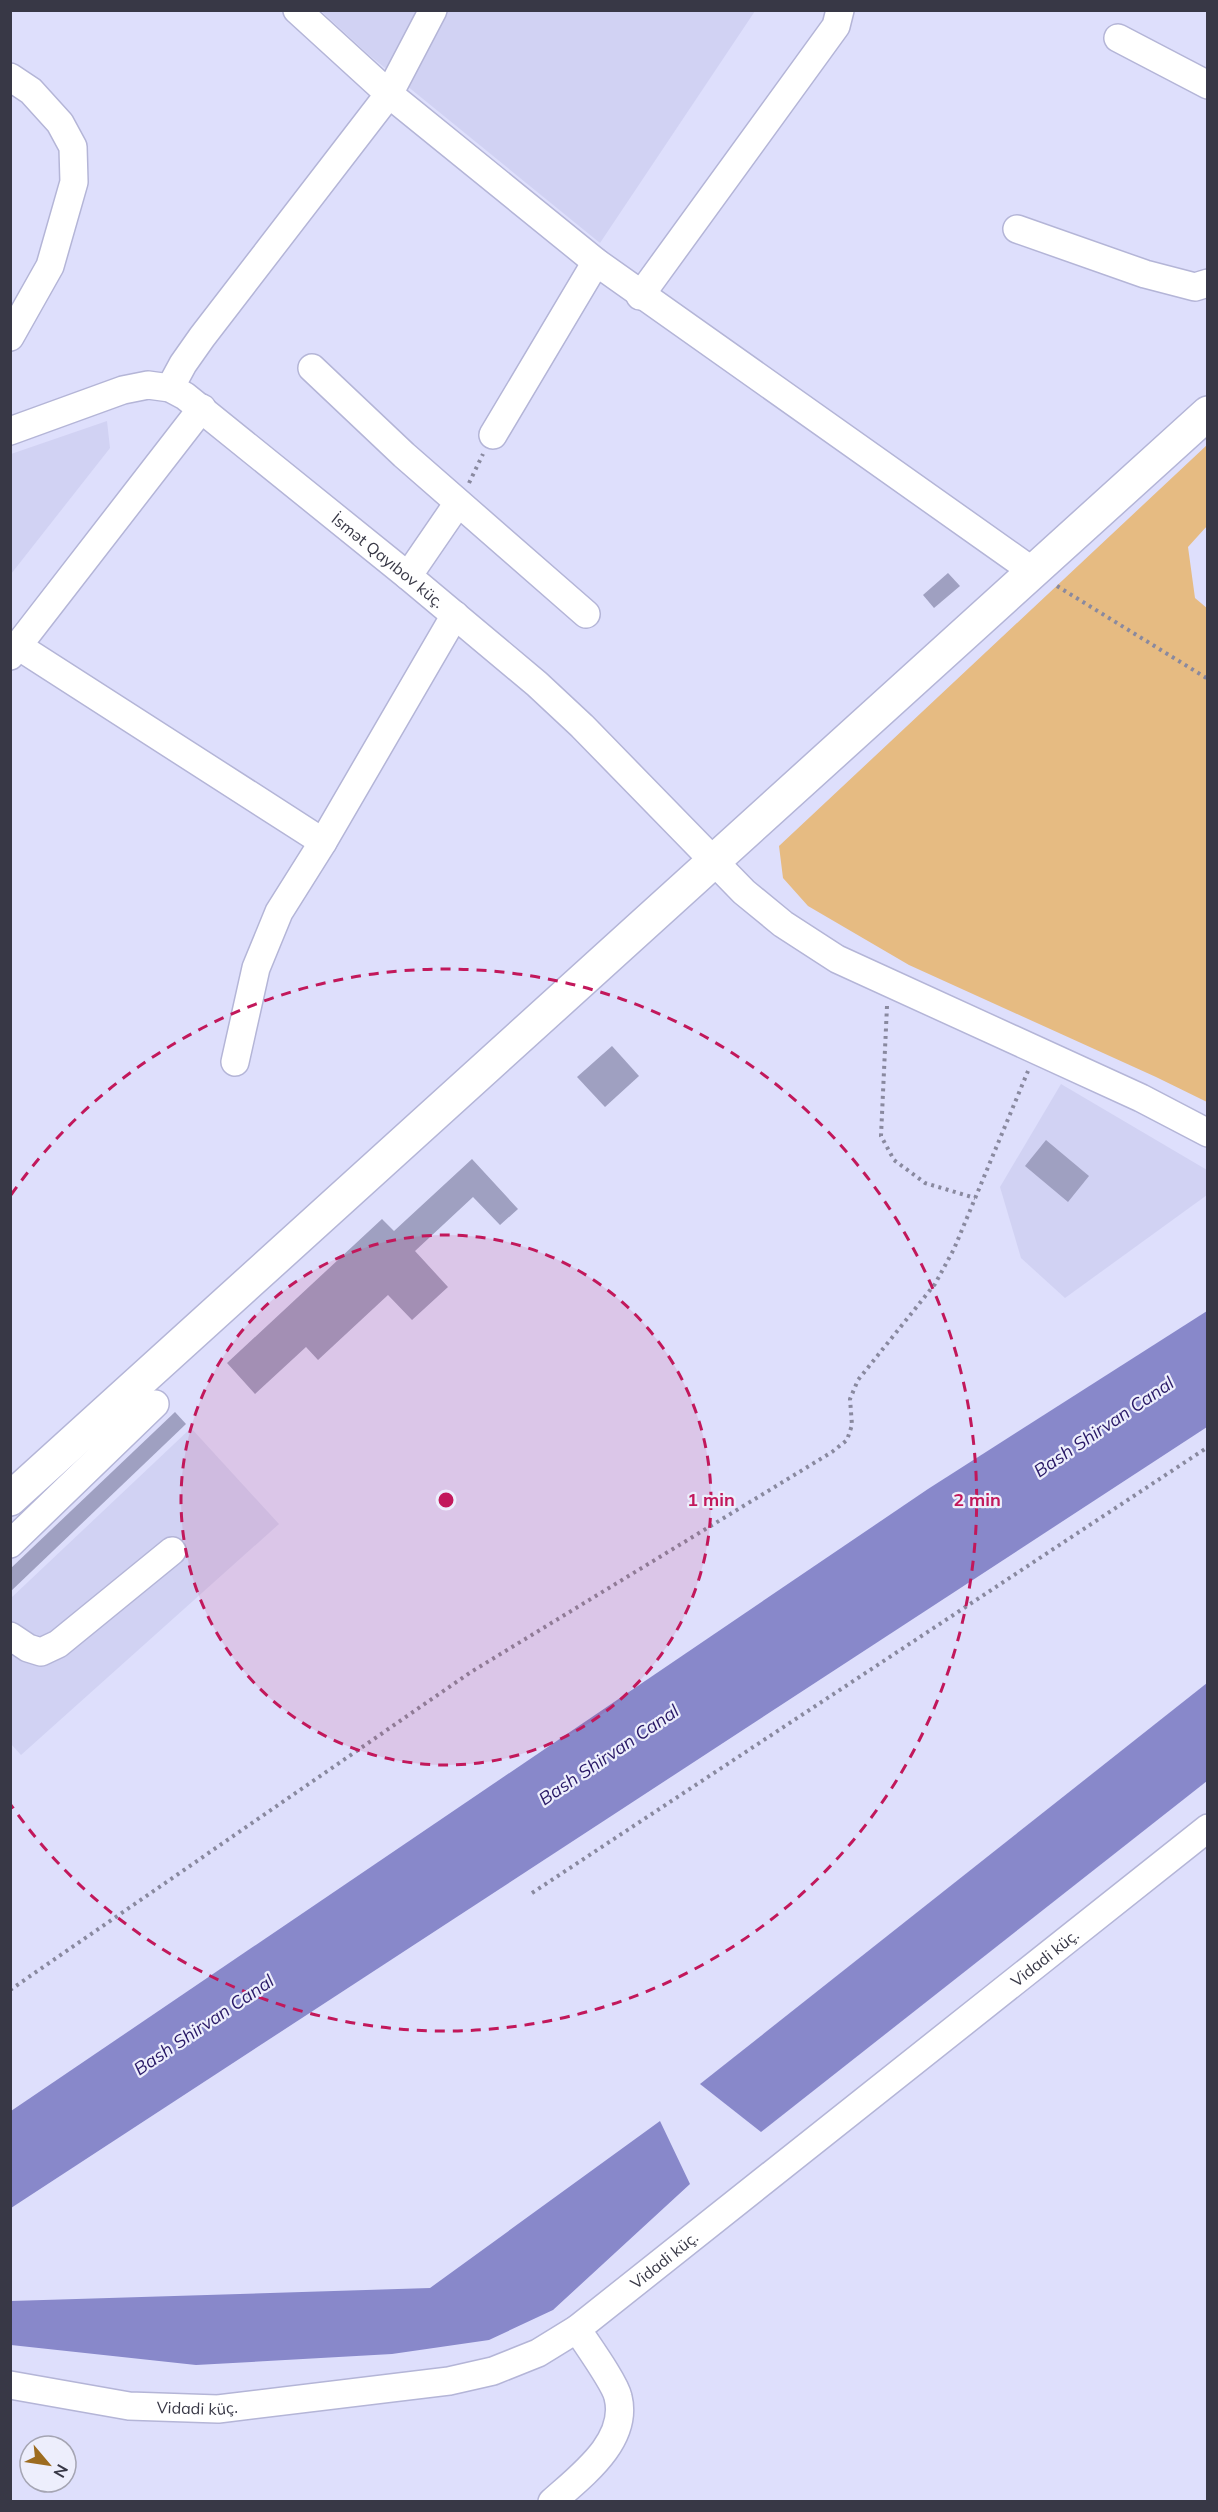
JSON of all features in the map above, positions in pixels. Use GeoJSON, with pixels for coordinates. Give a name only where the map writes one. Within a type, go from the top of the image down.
{"type":"FeatureCollection","features":[{"type":"Feature","properties":{"kind":"main road"},"geometry":{"type":"LineString","coordinates":[[10,1500],[1032,570],[1208,413]]}},
{"type":"Feature","properties":{"kind":"street"},"geometry":{"type":"LineString","coordinates":[[297,10],[389,94],[640,296],[1032,570]]}},
{"type":"Feature","properties":{"kind":"street"},"geometry":{"type":"LineString","coordinates":[[170,388],[189,355],[389,94],[433,10]]}},
{"type":"Feature","properties":{"kind":"street"},"geometry":{"type":"LineString","coordinates":[[640,296],[836,26],[840,10]]}},
{"type":"Feature","properties":{"kind":"street"},"geometry":{"type":"LineString","coordinates":[[1118,38],[1208,85]]}},
{"type":"Feature","properties":{"kind":"street"},"geometry":{"type":"LineString","coordinates":[[10,77],[31,91],[60,123],[73,147],[74,182],[50,266],[20,299],[10,338]]}},
{"type":"Feature","properties":{"kind":"street"},"geometry":{"type":"LineString","coordinates":[[1017,229],[1145,274],[1196,287],[1208,283]]}},
{"type":"Feature","properties":{"kind":"street"},"geometry":{"type":"LineString","coordinates":[[493,435],[596,262]]}},
{"type":"Feature","properties":{"kind":"street"},"geometry":{"type":"LineString","coordinates":[[312,368],[458,503],[586,614]]}},
{"type":"Feature","properties":{"kind":"street","name":"İsmət Qayıbov küç."},"geometry":{"type":"LineString","coordinates":[[10,431],[123,390],[148,385],[170,388],[202,408],[537,684],[582,726],[712,861],[744,892],[783,924],[837,959],[1141,1098],[1208,1133]]}},
{"type":"Feature","properties":{"kind":"street"},"geometry":{"type":"LineString","coordinates":[[202,408],[14,651],[323,842]]}},
{"type":"Feature","properties":{"kind":"street"},"geometry":{"type":"LineString","coordinates":[[408,576],[458,503]]}},
{"type":"Feature","properties":{"kind":"street"},"geometry":{"type":"LineString","coordinates":[[235,1062],[256,968],[279,912],[323,842],[455,615]]}},
{"type":"Feature","properties":{"kind":"street"},"geometry":{"type":"LineString","coordinates":[[10,1544],[155,1404]]}},
{"type":"Feature","properties":{"kind":"street"},"geometry":{"type":"LineString","coordinates":[[10,1636],[28,1648],[41,1652],[58,1644],[172,1551]]}},
{"type":"Feature","properties":{"kind":"street","name":"Vidadi küç."},"geometry":{"type":"LineString","coordinates":[[10,2385],[129,2406],[218,2409],[449,2381],[493,2371],[538,2353],[577,2329],[1208,1828]]}},
{"type":"Feature","properties":{"kind":"street"},"geometry":{"type":"LineString","coordinates":[[552,2502],[594,2464],[610,2442],[619,2419],[618,2396],[577,2329]]}},
{"type":"Feature","properties":{"kind":"path"},"geometry":{"type":"LineString","coordinates":[[458,503],[493,435]]}},
{"type":"Feature","properties":{"kind":"path"},"geometry":{"type":"LineString","coordinates":[[1032,570],[1208,679]]}},
{"type":"Feature","properties":{"kind":"path"},"geometry":{"type":"LineString","coordinates":[[888,984],[881,1136],[894,1160],[926,1184],[975,1198]]}},
{"type":"Feature","properties":{"kind":"path"},"geometry":{"type":"LineString","coordinates":[[10,1990],[471,1672],[832,1452],[847,1440],[852,1425],[850,1399],[858,1380],[935,1284],[954,1249],[1036,1051]]}},
{"type":"Feature","properties":{"kind":"path"},"geometry":{"type":"LineString","coordinates":[[532,1893],[1208,1447]]}},
{"type":"Feature","properties":{"kind":"shaded area"},"geometry":{"type":"Polygon","coordinates":[[[321,11],[755,11],[600,243],[369,55],[321,11]]]}},
{"type":"Feature","properties":{"kind":"shaded area"},"geometry":{"type":"Polygon","coordinates":[[[107,421],[110,448],[11,574],[11,454],[107,421]]]}},
{"type":"Feature","properties":{"kind":"shaded area"},"geometry":{"type":"Polygon","coordinates":[[[1207,445],[1207,526],[1188,547],[1195,598],[1208,609],[1207,1102],[909,965],[808,906],[783,878],[779,846],[1207,445]]]}},
{"type":"Feature","properties":{"kind":"shaded area"},"geometry":{"type":"Polygon","coordinates":[[[1061,1084],[1207,1170],[1207,1195],[1065,1298],[1021,1258],[1000,1187],[1061,1084]]]}},
{"type":"Feature","properties":{"kind":"shaded area"},"geometry":{"type":"Polygon","coordinates":[[[191,1428],[279,1524],[21,1755],[11,1744],[11,1598],[191,1428]]]}},
{"type":"Feature","properties":{"kind":"water","name":"Bash Shirvan Canal"},"geometry":{"type":"Polygon","coordinates":[[[1207,1311],[1207,1427],[11,2208],[11,2111],[928,1489],[1207,1311]]]}},
{"type":"Feature","properties":{"kind":"water"},"geometry":{"type":"Polygon","coordinates":[[[1207,1683],[1207,1781],[761,2132],[700,2084],[1207,1683]]]}},
{"type":"Feature","properties":{"kind":"water"},"geometry":{"type":"Polygon","coordinates":[[[660,2121],[690,2184],[553,2310],[489,2340],[392,2354],[196,2365],[11,2345],[11,2301],[430,2288],[660,2121]]]}},
{"type":"Feature","properties":{"kind":"building"},"geometry":{"type":"Polygon","coordinates":[[[948,573],[960,586],[934,608],[923,595],[948,573]]]}},
{"type":"Feature","properties":{"kind":"building"},"geometry":{"type":"Polygon","coordinates":[[[612,1046],[639,1076],[605,1107],[577,1077],[612,1046]]]}},
{"type":"Feature","properties":{"kind":"building"},"geometry":{"type":"Polygon","coordinates":[[[1046,1140],[1089,1176],[1068,1202],[1025,1166],[1046,1140]]]}},
{"type":"Feature","properties":{"kind":"building"},"geometry":{"type":"Polygon","coordinates":[[[472,1159],[518,1209],[500,1225],[473,1197],[415,1251],[448,1287],[412,1320],[388,1295],[318,1360],[306,1347],[255,1394],[227,1363],[382,1219],[394,1231],[472,1159]]]}},
{"type":"Feature","properties":{"kind":"building"},"geometry":{"type":"Polygon","coordinates":[[[175,1412],[186,1424],[10,1592],[10,1569],[175,1412]]]}}]}
